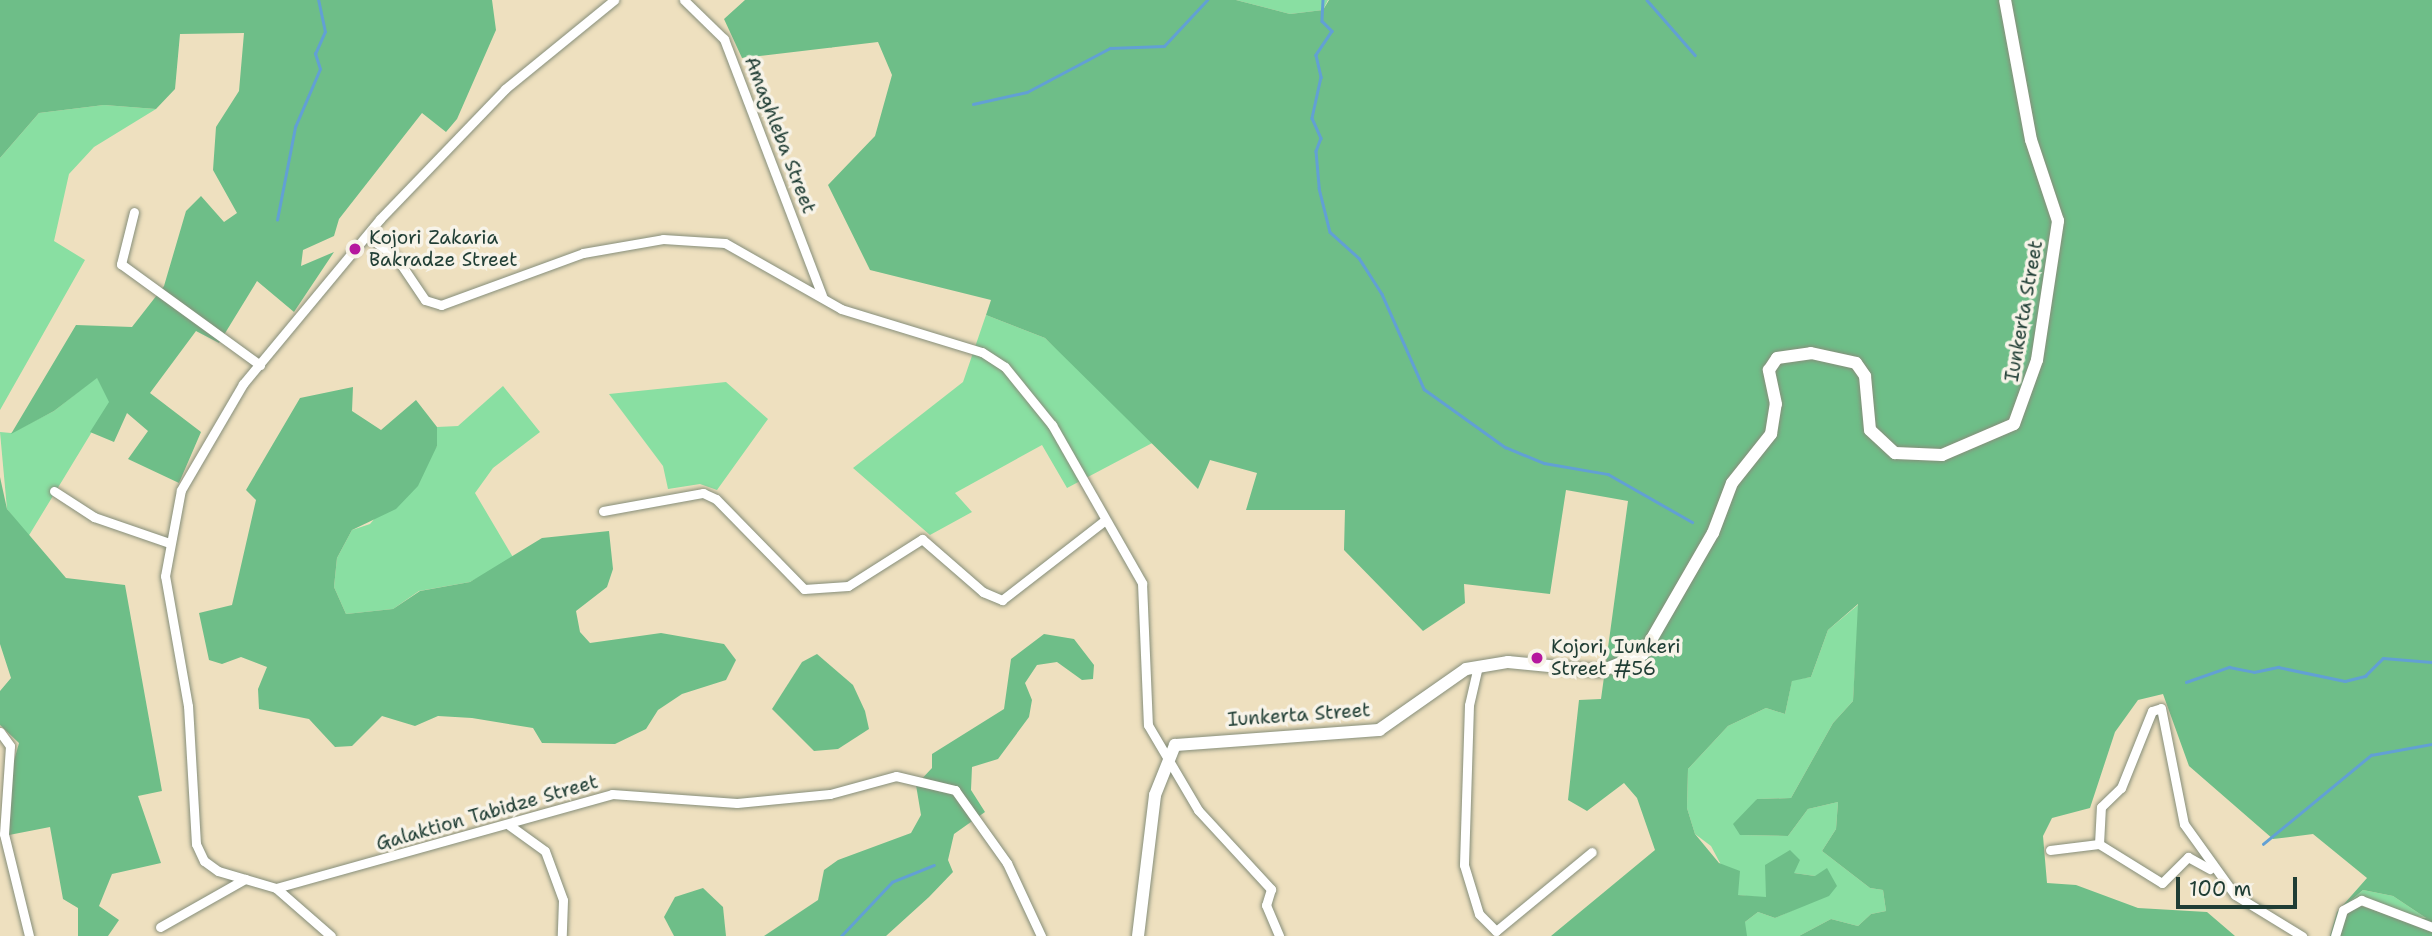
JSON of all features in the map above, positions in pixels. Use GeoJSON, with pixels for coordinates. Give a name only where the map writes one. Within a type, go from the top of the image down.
{"type":"FeatureCollection","features":[{"type":"Feature","properties":{"kind":"main road","name":"Iunkerta Street"},"geometry":{"type":"LineString","coordinates":[[1168,751],[1205,741],[1379,730],[1444,680],[1478,666],[1508,662],[1601,671],[1624,667],[1650,648],[1685,573],[1713,533],[1732,484],[1771,435],[1776,404],[1769,370],[1777,359],[1811,354],[1856,363],[1865,376],[1870,430],[1895,453],[1956,451],[2003,432],[2021,416],[2037,360],[2058,221],[2031,140],[2005,0]]}},
{"type":"Feature","properties":{"kind":"main road"},"geometry":{"type":"LineString","coordinates":[[1138,936],[1155,795],[1168,751]]}},
{"type":"Feature","properties":{"kind":"street"},"geometry":{"type":"LineString","coordinates":[[331,936],[276,888],[245,879],[204,861],[196,844],[188,706],[166,588],[169,543],[181,490],[203,447],[260,365],[370,238],[386,211],[486,106],[614,0]]}},
{"type":"Feature","properties":{"kind":"street","name":"Amaghleba Street"},"geometry":{"type":"LineString","coordinates":[[684,0],[724,39],[822,296]]}},
{"type":"Feature","properties":{"kind":"street"},"geometry":{"type":"LineString","coordinates":[[134,212],[121,264],[260,365]]}},
{"type":"Feature","properties":{"kind":"street"},"geometry":{"type":"LineString","coordinates":[[370,238],[396,257],[425,300],[441,305],[562,257],[696,237],[764,260],[858,317],[939,337],[1005,367],[1052,425],[1145,591],[1144,707],[1198,810],[1271,889],[1266,905],[1279,936]]}},
{"type":"Feature","properties":{"kind":"street"},"geometry":{"type":"LineString","coordinates":[[54,491],[94,517],[169,543]]}},
{"type":"Feature","properties":{"kind":"street"},"geometry":{"type":"LineString","coordinates":[[603,511],[703,493],[716,499],[804,589],[848,586],[922,540],[984,592],[1002,600],[1105,520]]}},
{"type":"Feature","properties":{"kind":"street"},"geometry":{"type":"LineString","coordinates":[[1478,666],[1469,705],[1464,865],[1479,914],[1496,931],[1592,852]]}},
{"type":"Feature","properties":{"kind":"street"},"geometry":{"type":"LineString","coordinates":[[2099,844],[2101,807],[2121,788],[2152,711],[2161,708],[2176,764],[2177,810],[2214,871],[2250,908],[2302,936]]}},
{"type":"Feature","properties":{"kind":"street"},"geometry":{"type":"LineString","coordinates":[[0,732],[10,747],[2,790],[6,845],[29,936]]}},
{"type":"Feature","properties":{"kind":"street","name":"Galaktion Tabidze Street"},"geometry":{"type":"LineString","coordinates":[[276,888],[620,793],[737,803],[830,794],[896,776],[925,779],[955,790],[1007,863],[1041,936]]}},
{"type":"Feature","properties":{"kind":"street"},"geometry":{"type":"LineString","coordinates":[[509,825],[545,851],[563,900],[562,936]]}},
{"type":"Feature","properties":{"kind":"street"},"geometry":{"type":"LineString","coordinates":[[2050,850],[2099,844],[2162,883],[2188,856],[2214,871]]}},
{"type":"Feature","properties":{"kind":"street"},"geometry":{"type":"LineString","coordinates":[[160,927],[245,879]]}},
{"type":"Feature","properties":{"kind":"street"},"geometry":{"type":"LineString","coordinates":[[2335,936],[2343,910],[2361,900],[2432,927]]}},
{"type":"Feature","properties":{"kind":"green space"},"geometry":{"type":"Polygon","coordinates":[[[0,0],[492,0],[496,30],[457,119],[446,132],[422,113],[339,219],[334,236],[303,250],[301,266],[334,252],[294,312],[257,281],[219,343],[196,331],[150,393],[201,432],[179,483],[128,459],[148,431],[127,413],[114,442],[90,432],[109,402],[97,378],[54,411],[11,434],[76,325],[132,327],[164,286],[186,211],[201,196],[224,222],[237,213],[213,170],[216,127],[239,91],[244,33],[180,34],[175,89],[156,109],[104,105],[39,113],[0,158],[0,0]]]}},
{"type":"Feature","properties":{"kind":"green space"},"geometry":{"type":"Polygon","coordinates":[[[745,0],[1236,0],[1290,14],[1323,10],[1329,0],[2432,0],[2432,936],[2330,936],[2337,912],[2367,878],[2313,834],[2273,839],[2189,766],[2163,694],[2138,700],[2115,732],[2090,808],[2052,818],[2043,836],[2047,883],[2076,885],[2138,908],[2207,912],[2235,936],[1799,936],[1831,919],[1858,926],[1871,914],[1886,911],[1883,890],[1870,888],[1822,851],[1836,829],[1838,802],[1808,809],[1788,836],[1740,835],[1733,824],[1757,799],[1791,798],[1833,723],[1853,701],[1858,604],[1828,630],[1811,677],[1792,681],[1785,714],[1766,708],[1728,726],[1688,769],[1687,808],[1695,834],[1719,863],[1740,871],[1738,895],[1766,897],[1765,865],[1790,850],[1800,860],[1794,873],[1815,876],[1827,868],[1837,886],[1829,896],[1775,918],[1758,912],[1745,922],[1747,936],[1551,936],[1655,850],[1637,798],[1624,783],[1587,811],[1568,800],[1579,700],[1601,699],[1628,501],[1566,490],[1550,594],[1464,584],[1465,603],[1423,631],[1344,550],[1345,510],[1246,510],[1257,473],[1210,460],[1198,489],[1045,338],[986,315],[991,300],[870,270],[828,185],[875,136],[892,75],[878,42],[742,58],[724,19],[745,0]],[[2363,890],[2349,902],[2395,917],[2426,918],[2393,896],[2363,890]]]}},
{"type":"Feature","properties":{"kind":"green space"},"geometry":{"type":"Polygon","coordinates":[[[1236,0],[1328,0],[1323,10],[1290,14],[1236,0]]]}},
{"type":"Feature","properties":{"kind":"green space"},"geometry":{"type":"Polygon","coordinates":[[[104,105],[156,109],[94,147],[69,174],[54,241],[85,260],[0,410],[0,158],[39,113],[104,105]]]}},
{"type":"Feature","properties":{"kind":"green space"},"geometry":{"type":"Polygon","coordinates":[[[986,315],[1045,338],[1156,441],[1067,488],[1042,445],[955,493],[972,512],[930,535],[853,468],[963,382],[986,315]]]}},
{"type":"Feature","properties":{"kind":"green space"},"geometry":{"type":"Polygon","coordinates":[[[97,377],[110,402],[28,537],[7,509],[0,432],[11,433],[54,411],[97,377]]]}},
{"type":"Feature","properties":{"kind":"green space"},"geometry":{"type":"Polygon","coordinates":[[[726,382],[768,419],[717,490],[700,484],[668,489],[663,466],[609,394],[726,382]]]}},
{"type":"Feature","properties":{"kind":"green space"},"geometry":{"type":"Polygon","coordinates":[[[503,386],[540,432],[493,468],[475,493],[514,559],[470,582],[419,591],[393,609],[346,614],[334,587],[337,558],[352,530],[370,524],[437,446],[437,427],[458,426],[503,386]]]}},
{"type":"Feature","properties":{"kind":"green space"},"geometry":{"type":"Polygon","coordinates":[[[353,387],[352,411],[381,430],[416,400],[437,427],[437,446],[418,486],[396,509],[352,530],[337,558],[334,587],[346,614],[393,609],[420,591],[470,582],[542,538],[609,531],[613,569],[607,587],[576,611],[580,632],[590,643],[661,633],[724,644],[736,660],[726,680],[682,694],[658,710],[646,729],[615,744],[542,743],[533,728],[472,718],[438,716],[415,726],[382,716],[352,746],[335,747],[309,719],[259,709],[258,689],[267,667],[241,657],[222,664],[209,660],[199,613],[232,605],[256,500],[246,490],[300,398],[353,387]]]}},
{"type":"Feature","properties":{"kind":"green space"},"geometry":{"type":"Polygon","coordinates":[[[0,477],[7,509],[66,578],[125,585],[162,791],[138,796],[161,863],[112,874],[99,906],[119,920],[108,936],[78,936],[78,908],[63,899],[50,827],[9,835],[9,778],[19,743],[0,725],[0,691],[11,678],[0,644],[0,477]]]}},
{"type":"Feature","properties":{"kind":"green space"},"geometry":{"type":"Polygon","coordinates":[[[1859,604],[1853,701],[1833,723],[1791,798],[1757,799],[1740,835],[1788,836],[1808,809],[1838,802],[1836,829],[1822,851],[1870,888],[1883,890],[1886,911],[1871,914],[1858,926],[1831,919],[1799,936],[1744,936],[1745,922],[1758,912],[1775,918],[1811,902],[1815,876],[1794,873],[1766,898],[1737,895],[1711,846],[1695,834],[1687,808],[1688,769],[1728,726],[1766,708],[1785,714],[1792,680],[1811,677],[1828,630],[1859,604]]]}},
{"type":"Feature","properties":{"kind":"green space"},"geometry":{"type":"Polygon","coordinates":[[[1044,634],[1074,639],[1094,665],[1093,679],[1082,680],[1057,662],[1037,665],[1025,683],[1032,700],[1029,717],[998,759],[972,767],[971,790],[985,812],[954,834],[948,860],[953,872],[886,936],[764,936],[818,900],[824,870],[838,860],[911,833],[921,815],[916,785],[932,768],[932,754],[1004,709],[1011,659],[1044,634]]]}},
{"type":"Feature","properties":{"kind":"green space"},"geometry":{"type":"Polygon","coordinates":[[[817,654],[853,685],[865,711],[869,729],[838,749],[814,751],[772,709],[802,662],[817,654]]]}},
{"type":"Feature","properties":{"kind":"green space"},"geometry":{"type":"Polygon","coordinates":[[[703,888],[723,907],[726,936],[674,936],[664,917],[675,897],[703,888]]]}},
{"type":"Feature","properties":{"kind":"green space"},"geometry":{"type":"Polygon","coordinates":[[[2363,890],[2393,896],[2426,918],[2348,903],[2363,890]]]}},
{"type":"Feature","properties":{"kind":"waterway"},"geometry":{"type":"LineString","coordinates":[[277,220],[295,127],[320,69],[315,54],[325,32],[318,0]]}},
{"type":"Feature","properties":{"kind":"waterway"},"geometry":{"type":"LineString","coordinates":[[973,104],[1027,92],[1110,48],[1164,46],[1207,0]]}},
{"type":"Feature","properties":{"kind":"waterway"},"geometry":{"type":"LineString","coordinates":[[1323,0],[1322,21],[1332,31],[1316,55],[1321,77],[1312,118],[1321,138],[1316,151],[1319,188],[1330,232],[1359,258],[1382,294],[1424,389],[1505,447],[1544,463],[1608,474],[1692,522]]}},
{"type":"Feature","properties":{"kind":"waterway"},"geometry":{"type":"LineString","coordinates":[[1647,0],[1695,55]]}},
{"type":"Feature","properties":{"kind":"waterway"},"geometry":{"type":"LineString","coordinates":[[2186,682],[2229,667],[2254,672],[2278,667],[2345,681],[2365,676],[2383,658],[2432,662]]}},
{"type":"Feature","properties":{"kind":"waterway"},"geometry":{"type":"LineString","coordinates":[[2263,844],[2371,755],[2432,744]]}},
{"type":"Feature","properties":{"kind":"waterway"},"geometry":{"type":"LineString","coordinates":[[841,936],[892,882],[934,865]]}},
{"type":"Feature","properties":{"kind":"place","name":"Kojori Zakaria Bakradze Street"},"geometry":{"type":"Point","coordinates":[355,249]}},
{"type":"Feature","properties":{"kind":"place","name":"Kojori, Iunkeri Street #56"},"geometry":{"type":"Point","coordinates":[1537,658]}}]}
